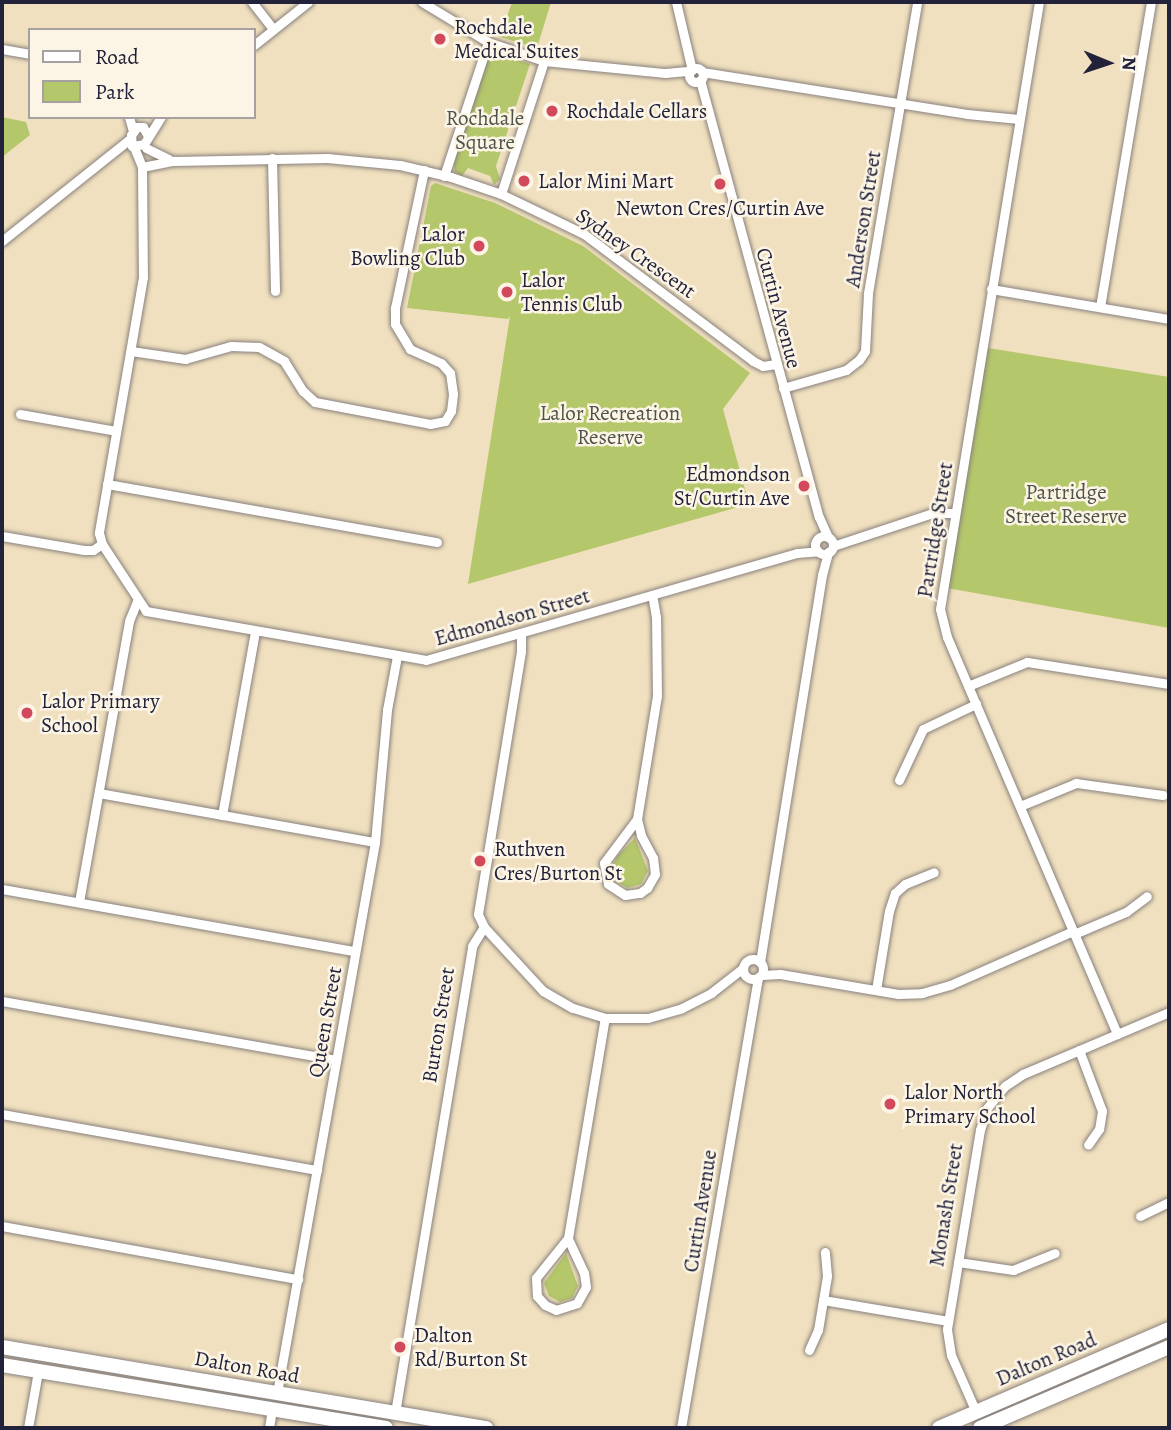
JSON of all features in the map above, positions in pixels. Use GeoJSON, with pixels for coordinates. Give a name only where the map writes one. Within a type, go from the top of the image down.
{"type":"FeatureCollection","features":[{"type":"Feature","properties":{"kind":"main road","name":"Dalton Road"},"geometry":{"type":"LineString","coordinates":[[939,1428],[1169,1329]]}},
{"type":"Feature","properties":{"kind":"main road","name":"Dalton Road"},"geometry":{"type":"LineString","coordinates":[[2,1347],[486,1428]]}},
{"type":"Feature","properties":{"kind":"main road","name":"Dalton Road"},"geometry":{"type":"LineString","coordinates":[[982,1428],[1169,1347]]}},
{"type":"Feature","properties":{"kind":"main road","name":"Dalton Road"},"geometry":{"type":"LineString","coordinates":[[2,1365],[386,1428]]}},
{"type":"Feature","properties":{"kind":"main road","name":"Monash Street"},"geometry":{"type":"LineString","coordinates":[[976,1412],[982,1428]]}},
{"type":"Feature","properties":{"kind":"main road","name":"Burton Street"},"geometry":{"type":"LineString","coordinates":[[392,1428],[395,1413]]}},
{"type":"Feature","properties":{"kind":"street"},"geometry":{"type":"LineString","coordinates":[[252,2],[273,29]]}},
{"type":"Feature","properties":{"kind":"street"},"geometry":{"type":"LineString","coordinates":[[256,43],[308,2]]}},
{"type":"Feature","properties":{"kind":"street"},"geometry":{"type":"LineString","coordinates":[[422,2],[488,42],[544,61],[726,78],[1019,119]]}},
{"type":"Feature","properties":{"kind":"street","name":"Curtin Avenue"},"geometry":{"type":"LineString","coordinates":[[676,2],[819,517],[824,544],[822,575],[754,971],[752,1000],[681,1428]]}},
{"type":"Feature","properties":{"kind":"street","name":"Anderson Street"},"geometry":{"type":"LineString","coordinates":[[783,388],[846,370],[859,360],[865,351],[868,293],[917,2]]}},
{"type":"Feature","properties":{"kind":"street","name":"Partridge Street"},"geometry":{"type":"LineString","coordinates":[[1039,2],[940,609],[944,628],[968,686],[1117,1034]]}},
{"type":"Feature","properties":{"kind":"street"},"geometry":{"type":"LineString","coordinates":[[1100,307],[1151,2]]}},
{"type":"Feature","properties":{"kind":"street"},"geometry":{"type":"LineString","coordinates":[[444,176],[488,42]]}},
{"type":"Feature","properties":{"kind":"street"},"geometry":{"type":"LineString","coordinates":[[2,49],[28,54]]}},
{"type":"Feature","properties":{"kind":"street"},"geometry":{"type":"LineString","coordinates":[[501,194],[544,61]]}},
{"type":"Feature","properties":{"kind":"street"},"geometry":{"type":"LineString","coordinates":[[79,902],[129,621],[137,601],[102,544],[99,528],[143,277],[142,167],[139,138],[131,119]]}},
{"type":"Feature","properties":{"kind":"street"},"geometry":{"type":"LineString","coordinates":[[2,241],[139,138],[159,119]]}},
{"type":"Feature","properties":{"kind":"street","name":"Sydney Crescent"},"geometry":{"type":"LineString","coordinates":[[139,138],[159,157],[174,161]]}},
{"type":"Feature","properties":{"kind":"street"},"geometry":{"type":"LineString","coordinates":[[272,158],[275,291]]}},
{"type":"Feature","properties":{"kind":"street","name":"Sydney Crescent"},"geometry":{"type":"LineString","coordinates":[[142,167],[174,161],[272,158],[352,160],[424,170],[444,176],[501,194],[584,234],[753,361],[763,366],[776,364]]}},
{"type":"Feature","properties":{"kind":"street"},"geometry":{"type":"LineString","coordinates":[[131,351],[180,359],[231,346],[259,347],[284,361],[303,391],[315,401],[430,424],[440,423],[451,411],[454,386],[450,373],[441,363],[410,349],[400,336],[395,316],[424,170]]}},
{"type":"Feature","properties":{"kind":"street"},"geometry":{"type":"LineString","coordinates":[[991,289],[1169,318]]}},
{"type":"Feature","properties":{"kind":"street"},"geometry":{"type":"LineString","coordinates":[[20,414],[116,431]]}},
{"type":"Feature","properties":{"kind":"street"},"geometry":{"type":"LineString","coordinates":[[107,484],[437,542]]}},
{"type":"Feature","properties":{"kind":"street","name":"Edmondson Street"},"geometry":{"type":"LineString","coordinates":[[137,601],[150,612],[426,660],[933,513],[954,513]]}},
{"type":"Feature","properties":{"kind":"street"},"geometry":{"type":"LineString","coordinates":[[2,536],[84,550],[93,550],[102,544]]}},
{"type":"Feature","properties":{"kind":"street"},"geometry":{"type":"LineString","coordinates":[[637,819],[608,854],[603,869],[608,884],[625,895],[640,893],[647,888],[655,874],[637,819],[657,696],[656,617],[652,595]]}},
{"type":"Feature","properties":{"kind":"street"},"geometry":{"type":"LineString","coordinates":[[222,814],[255,631]]}},
{"type":"Feature","properties":{"kind":"street","name":"Burton Street"},"geometry":{"type":"LineString","coordinates":[[395,1413],[472,946],[484,927],[478,915],[522,652],[520,633]]}},
{"type":"Feature","properties":{"kind":"street","name":"Queen Street"},"geometry":{"type":"LineString","coordinates":[[277,1393],[375,842],[387,710],[397,656]]}},
{"type":"Feature","properties":{"kind":"street"},"geometry":{"type":"LineString","coordinates":[[968,686],[1027,662],[1169,684]]}},
{"type":"Feature","properties":{"kind":"street"},"geometry":{"type":"LineString","coordinates":[[899,780],[923,729],[976,705]]}},
{"type":"Feature","properties":{"kind":"street"},"geometry":{"type":"LineString","coordinates":[[1020,806],[1076,783],[1163,795]]}},
{"type":"Feature","properties":{"kind":"street"},"geometry":{"type":"LineString","coordinates":[[99,793],[375,842]]}},
{"type":"Feature","properties":{"kind":"street"},"geometry":{"type":"LineString","coordinates":[[876,990],[889,911],[895,893],[905,884],[934,872]]}},
{"type":"Feature","properties":{"kind":"street"},"geometry":{"type":"LineString","coordinates":[[2,889],[355,951]]}},
{"type":"Feature","properties":{"kind":"street"},"geometry":{"type":"LineString","coordinates":[[484,927],[543,991],[573,1008],[605,1018],[631,1020],[663,1015],[699,1000],[726,981],[754,971],[910,995],[934,991],[1126,912],[1147,896]]}},
{"type":"Feature","properties":{"kind":"street"},"geometry":{"type":"LineString","coordinates":[[2,1001],[336,1060]]}},
{"type":"Feature","properties":{"kind":"street","name":"Monash Street"},"geometry":{"type":"LineString","coordinates":[[976,1412],[951,1355],[947,1336],[980,1130],[987,1108],[1000,1091],[1015,1079],[1169,1012]]}},
{"type":"Feature","properties":{"kind":"street"},"geometry":{"type":"LineString","coordinates":[[568,1238],[584,1273],[586,1287],[577,1303],[555,1310],[545,1305],[537,1296],[536,1278],[568,1238],[605,1018]]}},
{"type":"Feature","properties":{"kind":"street"},"geometry":{"type":"LineString","coordinates":[[1079,1050],[1102,1111],[1099,1129],[1088,1145]]}},
{"type":"Feature","properties":{"kind":"street"},"geometry":{"type":"LineString","coordinates":[[2,1114],[317,1170]]}},
{"type":"Feature","properties":{"kind":"street"},"geometry":{"type":"LineString","coordinates":[[1140,1216],[1169,1202]]}},
{"type":"Feature","properties":{"kind":"street"},"geometry":{"type":"LineString","coordinates":[[2,1226],[298,1279]]}},
{"type":"Feature","properties":{"kind":"street"},"geometry":{"type":"LineString","coordinates":[[809,1350],[818,1329],[823,1300],[827,1267],[825,1252]]}},
{"type":"Feature","properties":{"kind":"street"},"geometry":{"type":"LineString","coordinates":[[957,1262],[1013,1270],[1055,1253]]}},
{"type":"Feature","properties":{"kind":"street"},"geometry":{"type":"LineString","coordinates":[[823,1300],[948,1321]]}},
{"type":"Feature","properties":{"kind":"street"},"geometry":{"type":"LineString","coordinates":[[28,1428],[38,1371]]}},
{"type":"Feature","properties":{"kind":"street"},"geometry":{"type":"LineString","coordinates":[[269,1428],[272,1409]]}},
{"type":"Feature","properties":{"kind":"green space"},"geometry":{"type":"Polygon","coordinates":[[[512,2],[551,2],[537,48],[500,37],[512,2]]]}},
{"type":"Feature","properties":{"kind":"green space","name":"Rochdale Square"},"geometry":{"type":"Polygon","coordinates":[[[493,52],[530,64],[496,166],[500,179],[494,185],[490,176],[468,168],[462,176],[455,173],[453,159],[488,54],[493,52]]]}},
{"type":"Feature","properties":{"kind":"green space"},"geometry":{"type":"Polygon","coordinates":[[[2,117],[26,122],[30,135],[2,157],[2,117]]]}},
{"type":"Feature","properties":{"kind":"green space","name":"Lalor Recreation Reserve"},"geometry":{"type":"Polygon","coordinates":[[[435,183],[495,203],[583,246],[750,373],[723,409],[749,504],[468,584],[510,316],[508,319],[407,308],[431,186],[435,183]]]}},
{"type":"Feature","properties":{"kind":"green space","name":"Partridge Street Reserve"},"geometry":{"type":"Polygon","coordinates":[[[988,348],[1169,377],[1169,628],[947,588],[988,348]]]}},
{"type":"Feature","properties":{"kind":"green space"},"geometry":{"type":"Polygon","coordinates":[[[635,838],[648,871],[641,884],[628,888],[615,881],[611,868],[618,855],[635,838]]]}},
{"type":"Feature","properties":{"kind":"green space"},"geometry":{"type":"Polygon","coordinates":[[[566,1253],[578,1286],[572,1298],[560,1302],[549,1296],[544,1283],[566,1253]]]}},
{"type":"Feature","properties":{"kind":"place","name":"Rochdale Medical Suites"},"geometry":{"type":"Point","coordinates":[440,39]}},
{"type":"Feature","properties":{"kind":"place","name":"Rochdale Cellars"},"geometry":{"type":"Point","coordinates":[552,111]}},
{"type":"Feature","properties":{"kind":"place","name":"Lalor Mini Mart"},"geometry":{"type":"Point","coordinates":[524,181]}},
{"type":"Feature","properties":{"kind":"place","name":"Newton Cres/Curtin Ave"},"geometry":{"type":"Point","coordinates":[720,184]}},
{"type":"Feature","properties":{"kind":"place","name":"Lalor Bowling Club"},"geometry":{"type":"Point","coordinates":[479,246]}},
{"type":"Feature","properties":{"kind":"place","name":"Lalor Tennis Club"},"geometry":{"type":"Point","coordinates":[507,292]}},
{"type":"Feature","properties":{"kind":"place","name":"Edmondson St/Curtin Ave"},"geometry":{"type":"Point","coordinates":[804,486]}},
{"type":"Feature","properties":{"kind":"place","name":"Lalor Primary School"},"geometry":{"type":"Point","coordinates":[27,713]}},
{"type":"Feature","properties":{"kind":"place","name":"Ruthven Cres/Burton St"},"geometry":{"type":"Point","coordinates":[480,861]}},
{"type":"Feature","properties":{"kind":"place","name":"Lalor North Primary School"},"geometry":{"type":"Point","coordinates":[890,1104]}},
{"type":"Feature","properties":{"kind":"place","name":"Dalton Rd/Burton St"},"geometry":{"type":"Point","coordinates":[400,1347]}}]}
